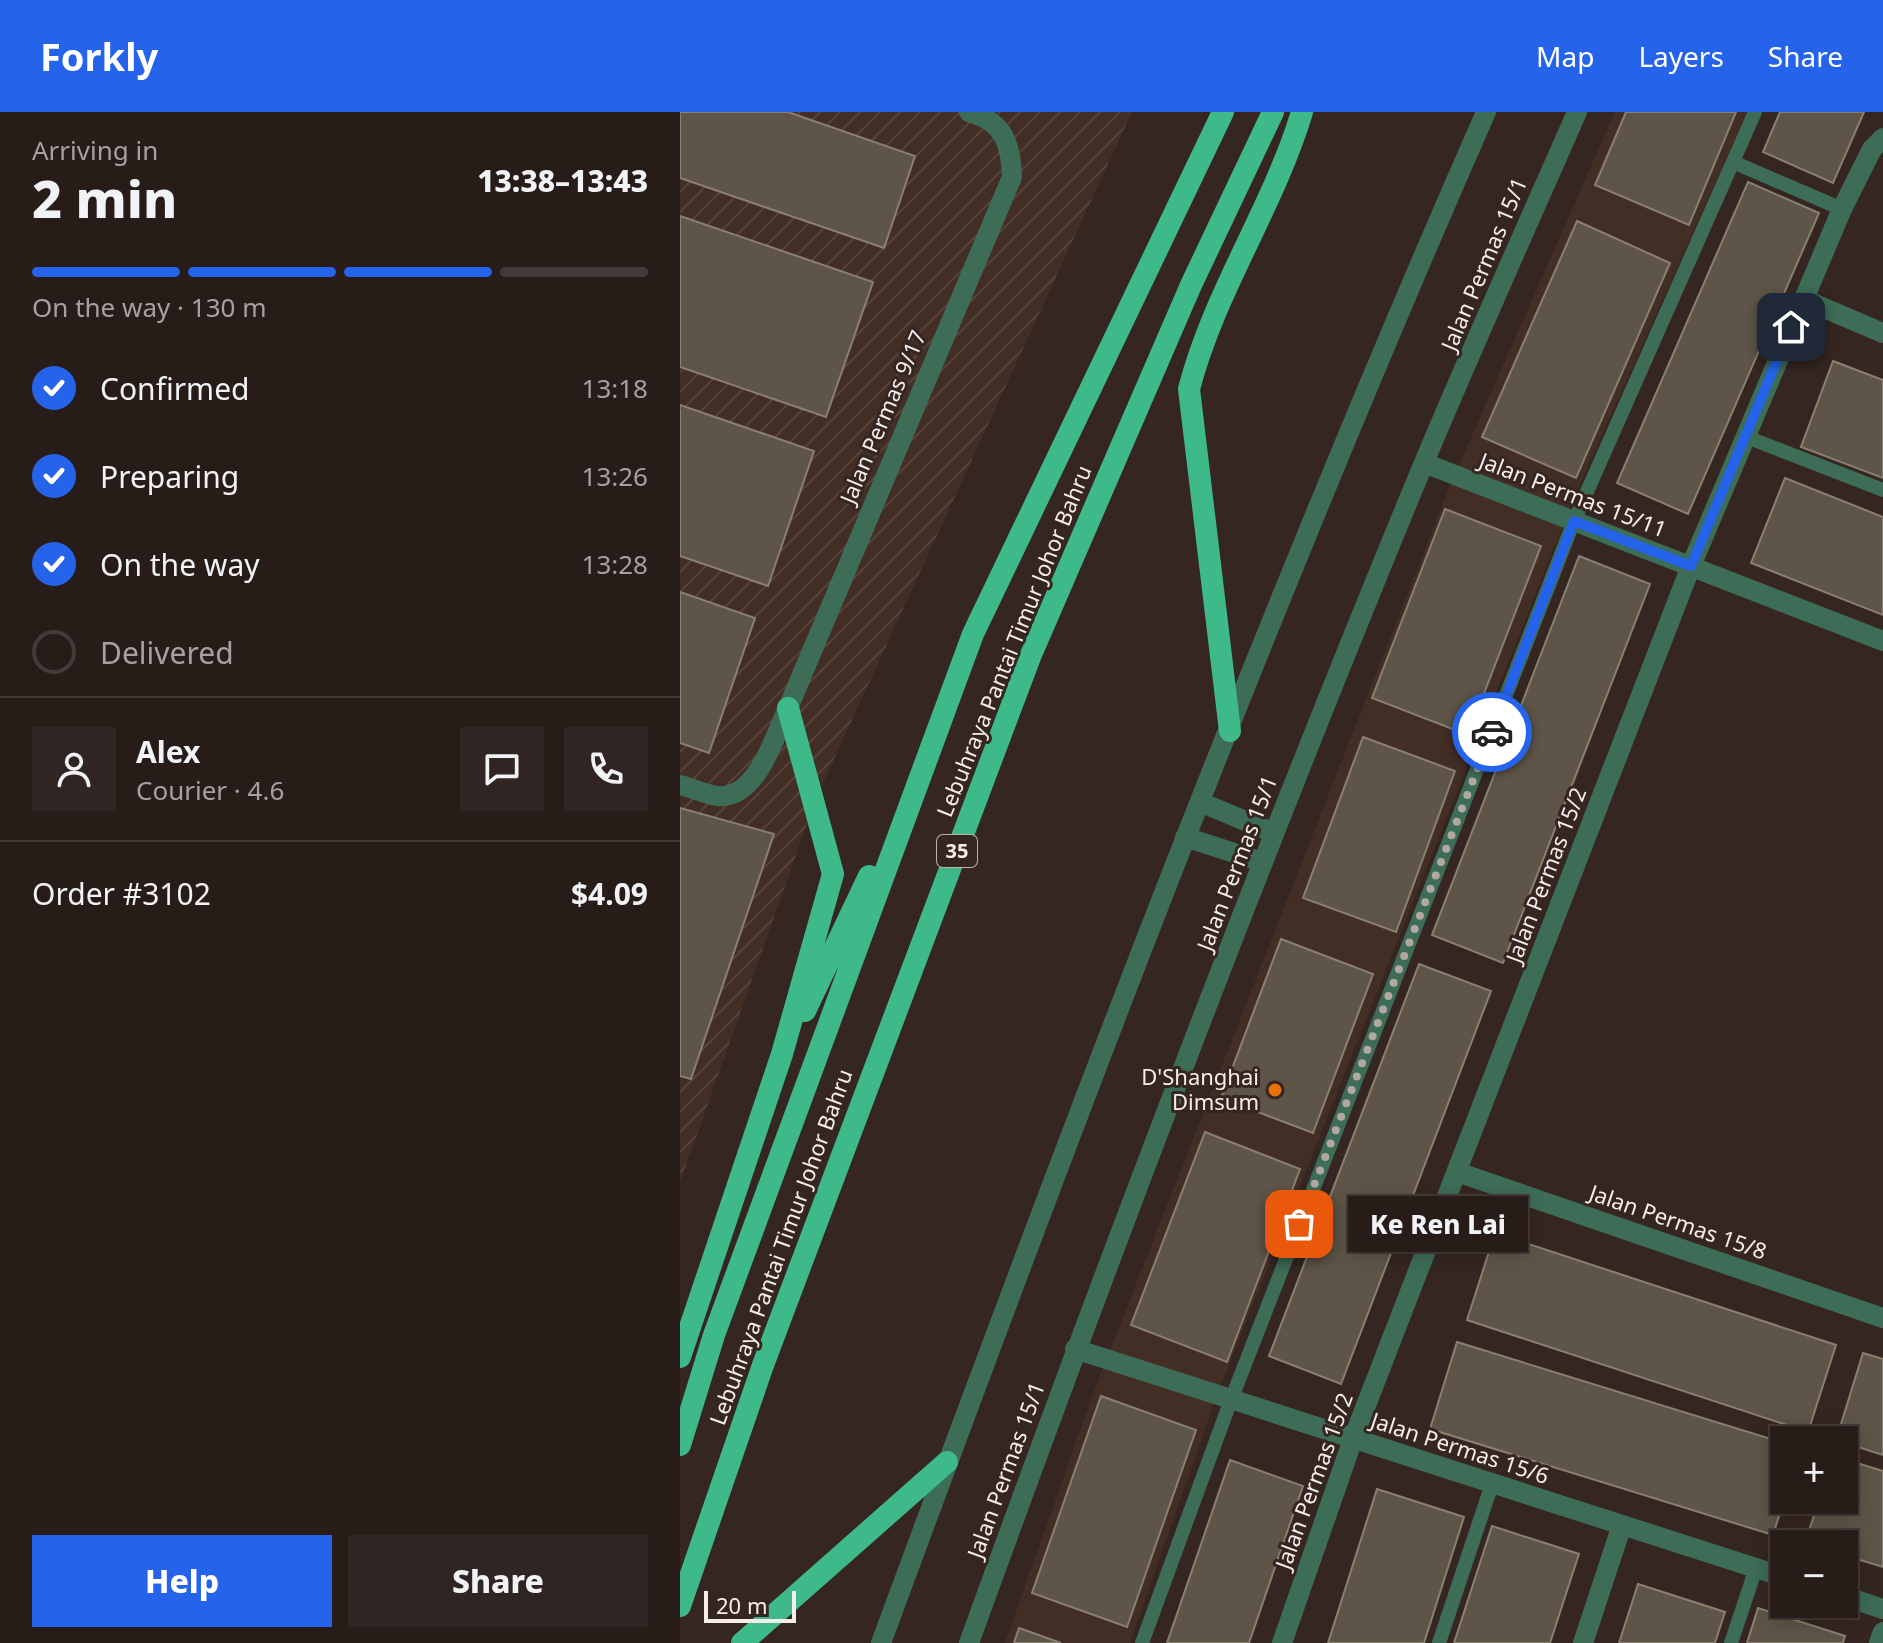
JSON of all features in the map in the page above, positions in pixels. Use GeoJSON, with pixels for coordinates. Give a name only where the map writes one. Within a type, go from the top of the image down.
{"type":"FeatureCollection","features":[{"type":"Feature","properties":{"kind":"highway","name":"Lebuhraya Pantai Timur Johor Bahru"},"geometry":{"type":"LineString","coordinates":[[680,1445],[714,1335],[973,634],[1223,112]]}},
{"type":"Feature","properties":{"kind":"highway","name":"Lebuhraya Pantai Timur Johor Bahru"},"geometry":{"type":"LineString","coordinates":[[680,1606],[763,1365],[1030,657],[1191,285],[1273,112]]}},
{"type":"Feature","properties":{"kind":"highway"},"geometry":{"type":"LineString","coordinates":[[1230,731],[1189,389],[1199,348],[1287,160],[1302,112]]}},
{"type":"Feature","properties":{"kind":"highway"},"geometry":{"type":"LineString","coordinates":[[782,1054],[839,945],[973,634]]}},
{"type":"Feature","properties":{"kind":"highway"},"geometry":{"type":"LineString","coordinates":[[680,1357],[782,1054],[833,874],[788,708]]}},
{"type":"Feature","properties":{"kind":"highway"},"geometry":{"type":"LineString","coordinates":[[742,1643],[947,1462]]}},
{"type":"Feature","properties":{"kind":"street","name":"Jalan Permas 9/17"},"geometry":{"type":"LineString","coordinates":[[680,785],[718,796],[737,794],[752,780],[788,708],[1012,177],[1006,144],[990,117],[969,112]]}},
{"type":"Feature","properties":{"kind":"street"},"geometry":{"type":"LineString","coordinates":[[881,1643],[1185,837],[1420,264],[1486,112]]}},
{"type":"Feature","properties":{"kind":"street","name":"Jalan Permas 15/1"},"geometry":{"type":"LineString","coordinates":[[969,1643],[1075,1349],[1262,862],[1424,463],[1577,112]]}},
{"type":"Feature","properties":{"kind":"street","name":"Jalan Permas 15/2"},"geometry":{"type":"LineString","coordinates":[[1282,1643],[1353,1439],[1691,566],[1842,209],[1872,149],[1883,138]]}},
{"type":"Feature","properties":{"kind":"street"},"geometry":{"type":"LineString","coordinates":[[1803,299],[1883,333]]}},
{"type":"Feature","properties":{"kind":"street","name":"Jalan Permas 15/11"},"geometry":{"type":"LineString","coordinates":[[1424,463],[1883,641]]}},
{"type":"Feature","properties":{"kind":"street"},"geometry":{"type":"LineString","coordinates":[[1200,802],[1274,833]]}},
{"type":"Feature","properties":{"kind":"street"},"geometry":{"type":"LineString","coordinates":[[1185,837],[1262,862]]}},
{"type":"Feature","properties":{"kind":"street","name":"Jalan Permas 15/8"},"geometry":{"type":"LineString","coordinates":[[1457,1172],[1883,1318]]}},
{"type":"Feature","properties":{"kind":"street","name":"Jalan Permas 15/6"},"geometry":{"type":"LineString","coordinates":[[1075,1349],[1770,1572]]}},
{"type":"Feature","properties":{"kind":"street"},"geometry":{"type":"LineString","coordinates":[[1583,1643],[1622,1525]]}},
{"type":"Feature","properties":{"kind":"street"},"geometry":{"type":"LineString","coordinates":[[1858,1601],[1883,1609]]}},
{"type":"Feature","properties":{"kind":"street"},"geometry":{"type":"LineString","coordinates":[[1879,1643],[1883,1632]]}},
{"type":"Feature","properties":{"kind":"lane"},"geometry":{"type":"LineString","coordinates":[[1142,1643],[1231,1400],[1574,521],[1755,112]]}},
{"type":"Feature","properties":{"kind":"lane"},"geometry":{"type":"LineString","coordinates":[[1733,162],[1842,209]]}},
{"type":"Feature","properties":{"kind":"lane"},"geometry":{"type":"LineString","coordinates":[[1744,436],[1883,490]]}},
{"type":"Feature","properties":{"kind":"lane"},"geometry":{"type":"LineString","coordinates":[[1439,1643],[1492,1484]]}},
{"type":"Feature","properties":{"kind":"lane"},"geometry":{"type":"LineString","coordinates":[[1731,1643],[1756,1568]]}},
{"type":"Feature","properties":{"kind":"shaded area"},"geometry":{"type":"Polygon","coordinates":[[[680,112],[1132,112],[817,796],[680,1183],[680,112]]]}},
{"type":"Feature","properties":{"kind":"shaded area"},"geometry":{"type":"Polygon","coordinates":[[[1615,112],[1747,112],[1573,500],[1219,1390],[1130,1643],[1005,1643],[1094,1391],[1451,483],[1615,112]]]}},
{"type":"Feature","properties":{"kind":"building"},"geometry":{"type":"Polygon","coordinates":[[[680,112],[788,112],[915,156],[884,248],[680,178],[680,112]]]}},
{"type":"Feature","properties":{"kind":"building"},"geometry":{"type":"Polygon","coordinates":[[[1626,112],[1736,112],[1689,225],[1595,185],[1626,112]]]}},
{"type":"Feature","properties":{"kind":"building"},"geometry":{"type":"Polygon","coordinates":[[[1780,112],[1864,112],[1833,183],[1763,152],[1780,112]]]}},
{"type":"Feature","properties":{"kind":"building"},"geometry":{"type":"Polygon","coordinates":[[[1748,182],[1819,213],[1688,514],[1617,483],[1748,182]]]}},
{"type":"Feature","properties":{"kind":"building"},"geometry":{"type":"Polygon","coordinates":[[[680,216],[873,282],[826,417],[680,367],[680,216]]]}},
{"type":"Feature","properties":{"kind":"building"},"geometry":{"type":"Polygon","coordinates":[[[1577,221],[1670,263],[1576,478],[1482,437],[1577,221]]]}},
{"type":"Feature","properties":{"kind":"building"},"geometry":{"type":"Polygon","coordinates":[[[1833,361],[1883,380],[1883,478],[1801,447],[1833,361]]]}},
{"type":"Feature","properties":{"kind":"building"},"geometry":{"type":"Polygon","coordinates":[[[680,405],[814,451],[768,586],[680,556],[680,405]]]}},
{"type":"Feature","properties":{"kind":"building"},"geometry":{"type":"Polygon","coordinates":[[[1785,478],[1883,517],[1883,615],[1751,563],[1785,478]]]}},
{"type":"Feature","properties":{"kind":"building"},"geometry":{"type":"Polygon","coordinates":[[[1445,509],[1541,546],[1468,735],[1372,698],[1445,509]]]}},
{"type":"Feature","properties":{"kind":"building"},"geometry":{"type":"Polygon","coordinates":[[[1579,556],[1650,584],[1503,963],[1432,935],[1579,556]]]}},
{"type":"Feature","properties":{"kind":"building"},"geometry":{"type":"Polygon","coordinates":[[[680,592],[755,618],[709,753],[680,743],[680,592]]]}},
{"type":"Feature","properties":{"kind":"building"},"geometry":{"type":"Polygon","coordinates":[[[1363,737],[1455,771],[1396,932],[1303,898],[1363,737]]]}},
{"type":"Feature","properties":{"kind":"building"},"geometry":{"type":"Polygon","coordinates":[[[680,808],[774,834],[691,1079],[680,1076],[680,808]]]}},
{"type":"Feature","properties":{"kind":"building"},"geometry":{"type":"Polygon","coordinates":[[[1281,939],[1373,974],[1313,1133],[1221,1098],[1281,939]]]}},
{"type":"Feature","properties":{"kind":"building"},"geometry":{"type":"Polygon","coordinates":[[[1419,964],[1491,991],[1341,1384],[1269,1356],[1419,964]]]}},
{"type":"Feature","properties":{"kind":"building"},"geometry":{"type":"Polygon","coordinates":[[[1205,1132],[1300,1169],[1227,1362],[1131,1325],[1205,1132]]]}},
{"type":"Feature","properties":{"kind":"building"},"geometry":{"type":"Polygon","coordinates":[[[1495,1233],[1836,1345],[1810,1426],[1790,1426],[1467,1320],[1495,1233]]]}},
{"type":"Feature","properties":{"kind":"building"},"geometry":{"type":"Polygon","coordinates":[[[1457,1342],[1770,1439],[1770,1514],[1780,1514],[1770,1534],[1430,1429],[1457,1342]]]}},
{"type":"Feature","properties":{"kind":"building"},"geometry":{"type":"Polygon","coordinates":[[[1863,1353],[1883,1359],[1883,1455],[1858,1447],[1858,1426],[1840,1426],[1863,1353]]]}},
{"type":"Feature","properties":{"kind":"building"},"geometry":{"type":"Polygon","coordinates":[[[1101,1396],[1196,1430],[1127,1627],[1032,1593],[1101,1396]]]}},
{"type":"Feature","properties":{"kind":"building"},"geometry":{"type":"Polygon","coordinates":[[[1230,1460],[1303,1486],[1249,1643],[1167,1643],[1230,1460]]]}},
{"type":"Feature","properties":{"kind":"building"},"geometry":{"type":"Polygon","coordinates":[[[1858,1463],[1883,1471],[1883,1567],[1858,1559],[1858,1530],[1809,1530],[1814,1514],[1858,1514],[1858,1463]]]}},
{"type":"Feature","properties":{"kind":"building"},"geometry":{"type":"Polygon","coordinates":[[[1377,1489],[1464,1517],[1424,1643],[1328,1643],[1377,1489]]]}},
{"type":"Feature","properties":{"kind":"building"},"geometry":{"type":"Polygon","coordinates":[[[1492,1526],[1579,1554],[1550,1643],[1454,1643],[1492,1526]]]}},
{"type":"Feature","properties":{"kind":"building"},"geometry":{"type":"Polygon","coordinates":[[[1638,1584],[1725,1612],[1715,1643],[1619,1643],[1638,1584]]]}},
{"type":"Feature","properties":{"kind":"building"},"geometry":{"type":"Polygon","coordinates":[[[1758,1608],[1770,1612],[1770,1618],[1789,1618],[1845,1636],[1843,1643],[1747,1643],[1758,1608]]]}},
{"type":"Feature","properties":{"kind":"building"},"geometry":{"type":"Polygon","coordinates":[[[1019,1628],[1061,1643],[1014,1643],[1019,1628]]]}},
{"type":"Feature","properties":{"kind":"way so far"},"geometry":{"type":"LineString","coordinates":[[1299,1224],[1492,732]]}},
{"type":"Feature","properties":{"kind":"place","name":"D'Shanghai Dimsum"},"geometry":{"type":"Point","coordinates":[1275,1090]}},
{"type":"Feature","properties":{"kind":"place","name":"Ke Ren Lai"},"geometry":{"type":"Point","coordinates":[1299,1224]}},
{"type":"Feature","properties":{"kind":"route"},"geometry":{"type":"LineString","coordinates":[[1492,732],[1574,521],[1691,566],[1791,327]]}}]}
